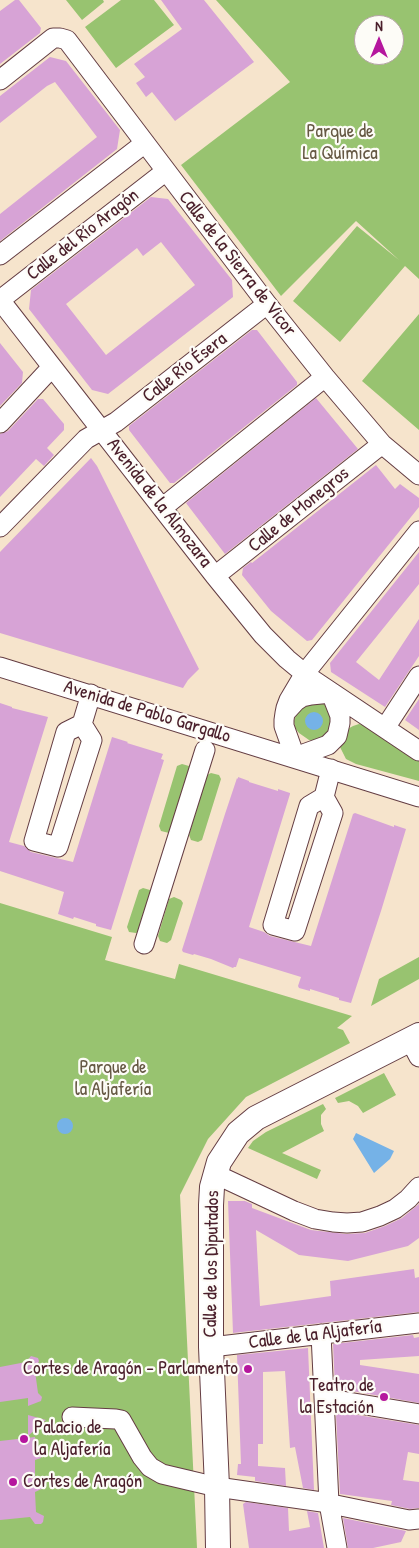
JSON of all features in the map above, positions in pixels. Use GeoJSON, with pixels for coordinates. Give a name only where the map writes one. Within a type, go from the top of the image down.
{"type":"FeatureCollection","features":[{"type":"Feature","properties":{"kind":"main road","name":"Calle de los Diputados"},"geometry":{"type":"LineString","coordinates":[[218,1548],[211,1347],[211,1205],[215,1174],[219,1162],[238,1133],[256,1118],[416,1044]]}},
{"type":"Feature","properties":{"kind":"street","name":"Calle de la Sierra de Vicor"},"geometry":{"type":"LineString","coordinates":[[0,80],[53,38],[67,40],[267,304],[325,377],[382,444],[419,476]]}},
{"type":"Feature","properties":{"kind":"street","name":"Calle del Río Aragón"},"geometry":{"type":"LineString","coordinates":[[0,255],[145,142]]}},
{"type":"Feature","properties":{"kind":"street","name":"Calle del Río Aragón"},"geometry":{"type":"LineString","coordinates":[[0,300],[166,171]]}},
{"type":"Feature","properties":{"kind":"street","name":"Avenida de la Almozara"},"geometry":{"type":"LineString","coordinates":[[0,300],[263,635],[287,658],[331,693],[419,751]]}},
{"type":"Feature","properties":{"kind":"street","name":"Calle Río Ésera"},"geometry":{"type":"LineString","coordinates":[[0,526],[86,440],[116,422],[267,304]]}},
{"type":"Feature","properties":{"kind":"street"},"geometry":{"type":"LineString","coordinates":[[0,423],[52,368]]}},
{"type":"Feature","properties":{"kind":"street"},"geometry":{"type":"LineString","coordinates":[[162,508],[325,377]]}},
{"type":"Feature","properties":{"kind":"street","name":"Calle de Monegros"},"geometry":{"type":"LineString","coordinates":[[215,576],[382,444]]}},
{"type":"Feature","properties":{"kind":"street"},"geometry":{"type":"LineString","coordinates":[[285,713],[302,697],[311,694],[331,693],[340,716],[337,736],[328,744],[295,757],[285,731],[285,713],[290,696],[305,673],[419,531]]}},
{"type":"Feature","properties":{"kind":"street","name":"Avenida de Pablo Gargallo"},"geometry":{"type":"LineString","coordinates":[[0,667],[419,797]]}},
{"type":"Feature","properties":{"kind":"street"},"geometry":{"type":"LineString","coordinates":[[385,728],[419,676]]}},
{"type":"Feature","properties":{"kind":"street"},"geometry":{"type":"LineString","coordinates":[[82,724],[92,740],[58,848],[34,841],[66,732],[82,724],[91,694]]}},
{"type":"Feature","properties":{"kind":"street"},"geometry":{"type":"LineString","coordinates":[[144,944],[205,750]]}},
{"type":"Feature","properties":{"kind":"street"},"geometry":{"type":"LineString","coordinates":[[324,798],[308,806],[273,925],[294,931],[333,812],[324,798],[331,769]]}},
{"type":"Feature","properties":{"kind":"street"},"geometry":{"type":"LineString","coordinates":[[53,774],[78,782]]}},
{"type":"Feature","properties":{"kind":"street"},"geometry":{"type":"LineString","coordinates":[[293,858],[316,865]]}},
{"type":"Feature","properties":{"kind":"street"},"geometry":{"type":"LineString","coordinates":[[215,1174],[294,1211],[315,1218],[347,1223],[362,1222],[395,1209],[408,1200],[419,1187]]}},
{"type":"Feature","properties":{"kind":"street","name":"Calle de la Aljafería"},"geometry":{"type":"LineString","coordinates":[[211,1347],[419,1323]]}},
{"type":"Feature","properties":{"kind":"street"},"geometry":{"type":"LineString","coordinates":[[321,1334],[329,1503],[337,1548]]}},
{"type":"Feature","properties":{"kind":"street"},"geometry":{"type":"LineString","coordinates":[[324,1398],[419,1414]]}},
{"type":"Feature","properties":{"kind":"street"},"geometry":{"type":"LineString","coordinates":[[72,1418],[119,1419],[123,1422],[146,1463],[162,1474],[217,1486],[329,1503],[409,1520],[419,1519]]}},
{"type":"Feature","properties":{"kind":"green space"},"geometry":{"type":"Polygon","coordinates":[[[66,0],[103,0],[104,2],[82,20],[66,0]]]}},
{"type":"Feature","properties":{"kind":"green space"},"geometry":{"type":"Polygon","coordinates":[[[121,0],[154,0],[174,25],[116,68],[85,27],[121,0]]]}},
{"type":"Feature","properties":{"kind":"green space","name":"Parque de La Química"},"geometry":{"type":"Polygon","coordinates":[[[216,0],[419,0],[419,279],[405,266],[340,342],[293,301],[357,226],[399,260],[356,221],[281,296],[181,165],[290,82],[216,0]]]}},
{"type":"Feature","properties":{"kind":"green space"},"geometry":{"type":"Polygon","coordinates":[[[419,314],[419,430],[362,381],[419,314]]]}},
{"type":"Feature","properties":{"kind":"green space"},"geometry":{"type":"Polygon","coordinates":[[[322,703],[328,707],[334,718],[328,736],[316,741],[309,740],[295,728],[294,721],[296,715],[304,704],[322,703]]]}},
{"type":"Feature","properties":{"kind":"green space"},"geometry":{"type":"Polygon","coordinates":[[[359,724],[365,725],[419,760],[419,781],[356,764],[346,759],[340,747],[341,740],[346,730],[359,724]]]}},
{"type":"Feature","properties":{"kind":"green space"},"geometry":{"type":"Polygon","coordinates":[[[182,764],[189,766],[191,770],[173,831],[169,833],[161,831],[159,826],[177,766],[182,764]]]}},
{"type":"Feature","properties":{"kind":"green space"},"geometry":{"type":"Polygon","coordinates":[[[211,773],[219,775],[221,779],[202,840],[198,842],[191,840],[189,835],[207,775],[211,773]]]}},
{"type":"Feature","properties":{"kind":"green space"},"geometry":{"type":"Polygon","coordinates":[[[143,888],[150,890],[152,894],[141,931],[136,933],[129,932],[127,927],[139,890],[143,888]]]}},
{"type":"Feature","properties":{"kind":"green space"},"geometry":{"type":"Polygon","coordinates":[[[174,897],[183,903],[171,940],[167,943],[160,941],[158,936],[169,899],[174,897]]]}},
{"type":"Feature","properties":{"kind":"green space","name":"Parque de la Aljafería"},"geometry":{"type":"Polygon","coordinates":[[[0,903],[112,937],[105,960],[175,979],[179,964],[352,1016],[337,1028],[343,1030],[350,1043],[246,1097],[208,1139],[180,1195],[197,1548],[0,1548],[0,903]]]}},
{"type":"Feature","properties":{"kind":"green space"},"geometry":{"type":"Polygon","coordinates":[[[419,957],[419,979],[371,1006],[379,979],[419,957]]]}},
{"type":"Feature","properties":{"kind":"green space"},"geometry":{"type":"Polygon","coordinates":[[[384,1073],[396,1095],[363,1113],[358,1106],[349,1101],[338,1103],[335,1098],[384,1073]]]}},
{"type":"Feature","properties":{"kind":"green space"},"geometry":{"type":"Polygon","coordinates":[[[323,1104],[326,1109],[321,1115],[321,1124],[324,1131],[282,1153],[321,1170],[317,1179],[248,1148],[253,1141],[266,1132],[323,1104]]]}},
{"type":"Feature","properties":{"kind":"water"},"geometry":{"type":"Polygon","coordinates":[[[314,712],[320,715],[323,721],[320,727],[314,730],[308,727],[305,721],[308,715],[314,712]]]}},
{"type":"Feature","properties":{"kind":"water"},"geometry":{"type":"Polygon","coordinates":[[[62,1118],[68,1118],[73,1123],[71,1132],[62,1134],[57,1129],[57,1123],[62,1118]]]}},
{"type":"Feature","properties":{"kind":"water"},"geometry":{"type":"Polygon","coordinates":[[[356,1133],[394,1151],[390,1159],[374,1173],[353,1139],[356,1133]]]}},
{"type":"Feature","properties":{"kind":"building"},"geometry":{"type":"Polygon","coordinates":[[[15,0],[19,0],[41,28],[40,33],[0,64],[0,11],[15,0]]]}},
{"type":"Feature","properties":{"kind":"building"},"geometry":{"type":"Polygon","coordinates":[[[161,0],[204,0],[254,62],[175,121],[152,92],[146,97],[136,83],[145,77],[134,64],[182,29],[161,0]]]}},
{"type":"Feature","properties":{"kind":"building"},"geometry":{"type":"Polygon","coordinates":[[[50,57],[66,61],[120,130],[117,149],[0,241],[0,214],[97,137],[55,82],[47,86],[0,123],[0,96],[50,57]]]}},
{"type":"Feature","properties":{"kind":"building"},"geometry":{"type":"Polygon","coordinates":[[[151,197],[168,199],[232,280],[233,297],[108,394],[92,390],[29,309],[31,290],[151,197]],[[161,242],[143,256],[137,248],[66,304],[106,355],[195,285],[161,242]]]}},
{"type":"Feature","properties":{"kind":"building"},"geometry":{"type":"Polygon","coordinates":[[[252,330],[257,330],[297,382],[297,385],[174,483],[170,483],[129,430],[129,426],[252,330]]]}},
{"type":"Feature","properties":{"kind":"building"},"geometry":{"type":"Polygon","coordinates":[[[0,343],[23,372],[22,383],[0,406],[0,343]]]}},
{"type":"Feature","properties":{"kind":"building"},"geometry":{"type":"Polygon","coordinates":[[[316,398],[358,449],[225,554],[186,503],[316,398]]]}},
{"type":"Feature","properties":{"kind":"building"},"geometry":{"type":"Polygon","coordinates":[[[38,399],[43,399],[64,424],[64,430],[47,448],[54,455],[44,466],[36,459],[0,497],[0,434],[8,431],[38,399]]]}},
{"type":"Feature","properties":{"kind":"building"},"geometry":{"type":"Polygon","coordinates":[[[91,458],[97,466],[199,669],[183,688],[0,633],[0,552],[91,458]]]}},
{"type":"Feature","properties":{"kind":"building"},"geometry":{"type":"Polygon","coordinates":[[[376,465],[395,489],[400,484],[419,498],[419,507],[312,640],[307,641],[271,611],[242,575],[243,568],[252,563],[376,465]]]}},
{"type":"Feature","properties":{"kind":"building"},"geometry":{"type":"Polygon","coordinates":[[[419,552],[419,584],[356,662],[379,680],[419,619],[419,656],[385,707],[331,672],[330,663],[419,552]]]}},
{"type":"Feature","properties":{"kind":"building"},"geometry":{"type":"Polygon","coordinates":[[[419,699],[419,730],[405,720],[419,699]]]}},
{"type":"Feature","properties":{"kind":"building"},"geometry":{"type":"Polygon","coordinates":[[[0,703],[48,717],[9,842],[24,846],[31,852],[73,862],[112,737],[163,754],[161,759],[164,760],[111,930],[74,917],[73,919],[58,914],[64,892],[0,871],[0,703]]]}},
{"type":"Feature","properties":{"kind":"building"},"geometry":{"type":"Polygon","coordinates":[[[238,777],[278,791],[278,789],[290,793],[249,927],[270,936],[311,946],[353,814],[355,813],[394,827],[394,825],[406,829],[351,1003],[310,989],[310,991],[299,988],[301,977],[239,958],[236,967],[233,968],[211,959],[183,952],[182,950],[238,777]]]}},
{"type":"Feature","properties":{"kind":"building"},"geometry":{"type":"Polygon","coordinates":[[[228,1201],[245,1201],[252,1204],[252,1208],[311,1230],[346,1234],[365,1233],[385,1226],[402,1218],[419,1204],[419,1238],[408,1246],[348,1261],[299,1255],[256,1230],[260,1306],[331,1296],[330,1281],[414,1269],[415,1278],[419,1277],[419,1312],[233,1333],[228,1201]]]}},
{"type":"Feature","properties":{"kind":"building"},"geometry":{"type":"Polygon","coordinates":[[[413,1335],[414,1338],[419,1337],[419,1356],[360,1360],[360,1365],[419,1374],[419,1403],[335,1388],[333,1344],[413,1335]]]}},
{"type":"Feature","properties":{"kind":"building"},"geometry":{"type":"Polygon","coordinates":[[[308,1348],[314,1490],[303,1488],[295,1447],[290,1448],[285,1371],[263,1372],[263,1444],[258,1444],[258,1466],[285,1468],[286,1486],[255,1481],[255,1477],[237,1475],[238,1464],[241,1464],[237,1355],[308,1348]]]}},
{"type":"Feature","properties":{"kind":"building"},"geometry":{"type":"Polygon","coordinates":[[[31,1356],[38,1358],[39,1361],[35,1371],[38,1393],[42,1397],[41,1401],[28,1406],[28,1398],[0,1402],[0,1367],[26,1362],[31,1356]]]}},
{"type":"Feature","properties":{"kind":"building"},"geometry":{"type":"Polygon","coordinates":[[[339,1412],[419,1425],[419,1454],[408,1452],[403,1480],[419,1482],[419,1508],[410,1509],[391,1505],[392,1501],[340,1494],[336,1415],[339,1412]]]}},
{"type":"Feature","properties":{"kind":"building"},"geometry":{"type":"Polygon","coordinates":[[[28,1415],[46,1420],[28,1436],[28,1415]]]}},
{"type":"Feature","properties":{"kind":"building","name":"Palacio de la Aljafería"},"geometry":{"type":"Polygon","coordinates":[[[35,1437],[35,1444],[42,1452],[41,1458],[35,1460],[35,1480],[46,1487],[35,1492],[36,1512],[44,1516],[43,1522],[35,1524],[30,1517],[0,1520],[0,1441],[35,1437]]]}},
{"type":"Feature","properties":{"kind":"building"},"geometry":{"type":"Polygon","coordinates":[[[246,1502],[288,1508],[289,1531],[310,1527],[307,1511],[318,1513],[324,1548],[249,1548],[243,1504],[246,1502]]]}},
{"type":"Feature","properties":{"kind":"building"},"geometry":{"type":"Polygon","coordinates":[[[343,1518],[406,1531],[401,1542],[373,1548],[348,1548],[343,1518]]]}},
{"type":"Feature","properties":{"kind":"place","name":"Cortes de Aragón - Parlamento"},"geometry":{"type":"Point","coordinates":[248,1369]}},
{"type":"Feature","properties":{"kind":"place","name":"Teatro de la Estación"},"geometry":{"type":"Point","coordinates":[384,1397]}},
{"type":"Feature","properties":{"kind":"place","name":"Palacio de la Aljafería"},"geometry":{"type":"Point","coordinates":[24,1439]}},
{"type":"Feature","properties":{"kind":"place","name":"Cortes de Aragón"},"geometry":{"type":"Point","coordinates":[13,1482]}}]}
